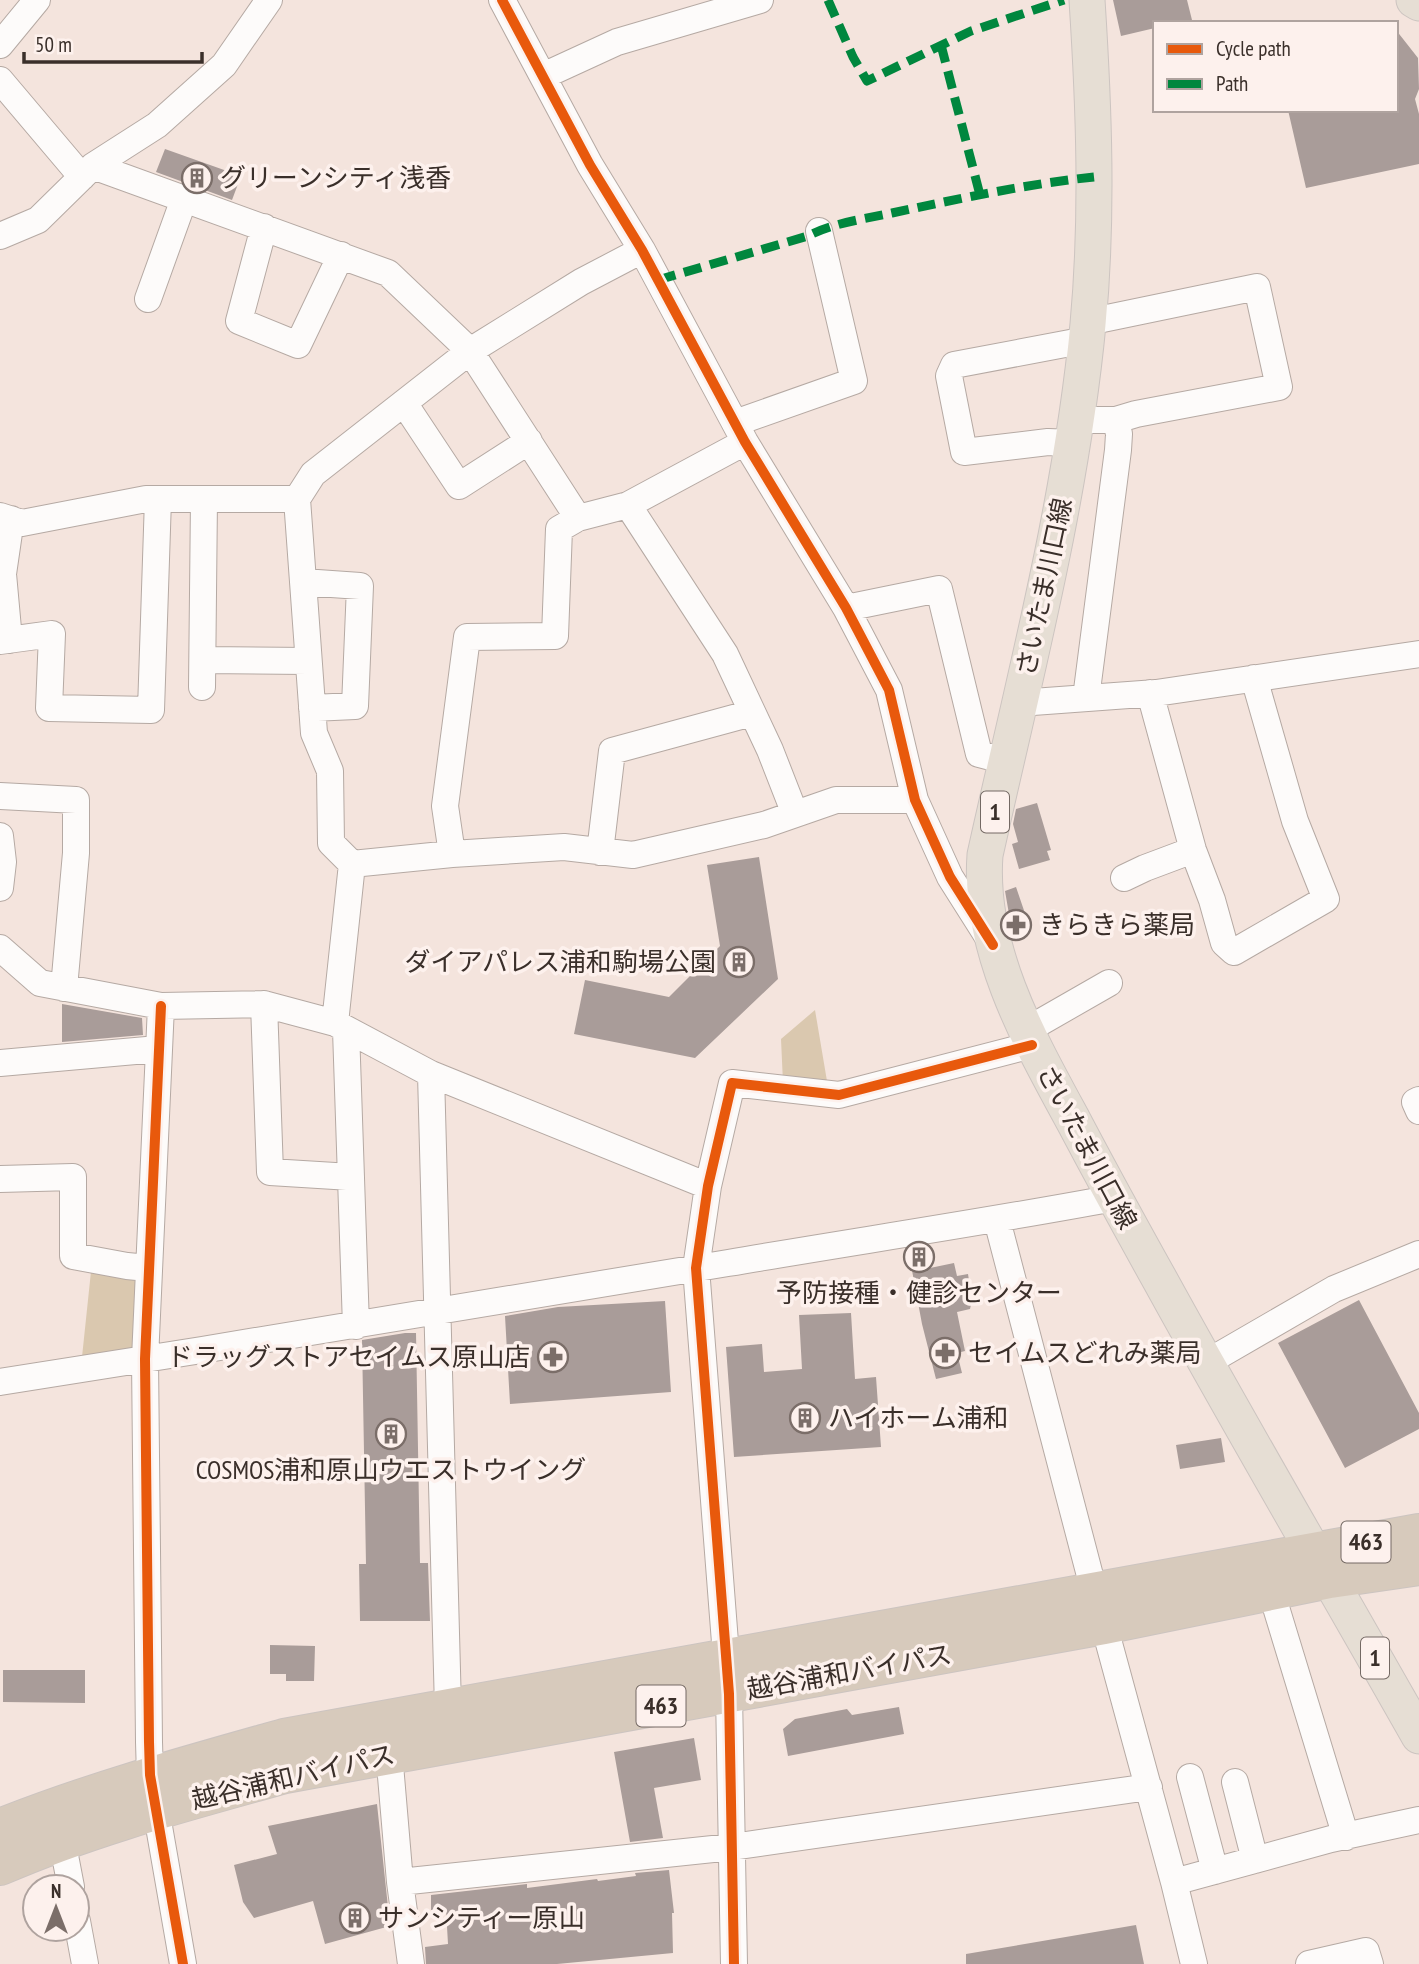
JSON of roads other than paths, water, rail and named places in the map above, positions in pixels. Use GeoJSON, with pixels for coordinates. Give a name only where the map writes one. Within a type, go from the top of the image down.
{"type":"FeatureCollection","features":[{"type":"Feature","properties":{"kind":"highway","name":"越谷浦和バイパス"},"geometry":{"type":"LineString","coordinates":[[0,1828],[52,1807],[285,1774],[728,1676],[1322,1565],[1419,1533]]}},
{"type":"Feature","properties":{"kind":"highway","name":"越谷浦和バイパス"},"geometry":{"type":"LineString","coordinates":[[1099,1608],[1271,1591],[1322,1565],[1419,1566]]}},
{"type":"Feature","properties":{"kind":"highway","name":"越谷浦和バイパス"},"geometry":{"type":"LineString","coordinates":[[0,1866],[62,1840],[153,1793],[284,1738],[448,1708],[728,1676]]}},
{"type":"Feature","properties":{"kind":"main road","name":"さいたま川口線"},"geometry":{"type":"LineString","coordinates":[[1087,0],[1094,177],[1094,243],[1087,331],[1075,432],[1035,638],[985,855],[985,905],[993,945],[1029,1038],[1206,1363],[1419,1736]]}},
{"type":"Feature","properties":{"kind":"main road"},"geometry":{"type":"LineString","coordinates":[[1414,0],[1419,3]]}},
{"type":"Feature","properties":{"kind":"street"},"geometry":{"type":"LineString","coordinates":[[0,46],[37,0]]}},
{"type":"Feature","properties":{"kind":"street"},"geometry":{"type":"LineString","coordinates":[[0,236],[38,219],[88,171],[158,125],[224,65],[269,0]]}},
{"type":"Feature","properties":{"kind":"street"},"geometry":{"type":"LineString","coordinates":[[502,0],[590,165],[642,250],[740,433],[846,608],[888,690],[915,800],[950,877],[993,945]]}},
{"type":"Feature","properties":{"kind":"street"},"geometry":{"type":"LineString","coordinates":[[543,76],[617,43],[760,0]]}},
{"type":"Feature","properties":{"kind":"street"},"geometry":{"type":"LineString","coordinates":[[0,80],[88,171],[184,199],[388,273],[470,351],[579,518]]}},
{"type":"Feature","properties":{"kind":"street"},"geometry":{"type":"LineString","coordinates":[[148,299],[184,199]]}},
{"type":"Feature","properties":{"kind":"street"},"geometry":{"type":"LineString","coordinates":[[264,227],[239,321],[298,345],[341,256]]}},
{"type":"Feature","properties":{"kind":"street"},"geometry":{"type":"LineString","coordinates":[[452,854],[445,806],[467,637],[555,636],[559,529],[579,518],[628,505],[740,433],[855,381],[819,231]]}},
{"type":"Feature","properties":{"kind":"street"},"geometry":{"type":"LineString","coordinates":[[356,1326],[351,1177],[340,1027],[352,864],[331,843],[331,771],[314,733],[297,499],[313,474],[470,351],[581,282],[642,250]]}},
{"type":"Feature","properties":{"kind":"street"},"geometry":{"type":"LineString","coordinates":[[1257,287],[1279,387],[1136,414],[1048,442],[964,452],[949,376],[954,365],[1087,331],[1257,287]]}},
{"type":"Feature","properties":{"kind":"street"},"geometry":{"type":"LineString","coordinates":[[404,403],[459,486],[529,441]]}},
{"type":"Feature","properties":{"kind":"street"},"geometry":{"type":"LineString","coordinates":[[1086,698],[1118,450],[1116,420]]}},
{"type":"Feature","properties":{"kind":"street"},"geometry":{"type":"LineString","coordinates":[[158,499],[151,710],[49,708],[52,634],[4,640],[2,588],[5,518],[22,523],[146,499],[158,499],[204,499],[297,499]]}},
{"type":"Feature","properties":{"kind":"street"},"geometry":{"type":"LineString","coordinates":[[201,687],[204,499]]}},
{"type":"Feature","properties":{"kind":"street"},"geometry":{"type":"LineString","coordinates":[[628,505],[725,654],[770,750],[795,814]]}},
{"type":"Feature","properties":{"kind":"street"},"geometry":{"type":"LineString","coordinates":[[303,582],[360,586],[355,706],[312,708]]}},
{"type":"Feature","properties":{"kind":"street"},"geometry":{"type":"LineString","coordinates":[[846,608],[939,589],[979,754],[1006,761]]}},
{"type":"Feature","properties":{"kind":"street"},"geometry":{"type":"LineString","coordinates":[[1019,703],[1150,693],[1419,654]]}},
{"type":"Feature","properties":{"kind":"street"},"geometry":{"type":"LineString","coordinates":[[203,660],[308,661]]}},
{"type":"Feature","properties":{"kind":"street"},"geometry":{"type":"LineString","coordinates":[[1150,693],[1193,850],[1212,900],[1224,943],[1234,952],[1326,899],[1295,821],[1254,678]]}},
{"type":"Feature","properties":{"kind":"street"},"geometry":{"type":"LineString","coordinates":[[600,852],[612,751],[752,713]]}},
{"type":"Feature","properties":{"kind":"street"},"geometry":{"type":"LineString","coordinates":[[0,796],[76,800],[76,853],[64,988]]}},
{"type":"Feature","properties":{"kind":"street"},"geometry":{"type":"LineString","coordinates":[[352,864],[452,854],[564,848],[634,855],[764,825],[836,800],[915,800]]}},
{"type":"Feature","properties":{"kind":"street"},"geometry":{"type":"LineString","coordinates":[[0,836],[3,862],[0,888]]}},
{"type":"Feature","properties":{"kind":"street"},"geometry":{"type":"LineString","coordinates":[[1124,878],[1193,850]]}},
{"type":"Feature","properties":{"kind":"street"},"geometry":{"type":"LineString","coordinates":[[0,948],[40,983],[161,1006],[264,1004],[340,1027],[431,1073],[708,1186]]}},
{"type":"Feature","properties":{"kind":"street"},"geometry":{"type":"LineString","coordinates":[[725,1964],[733,1964],[728,1676],[696,1268],[708,1186],[732,1083],[839,1095],[1029,1038],[1109,983]]}},
{"type":"Feature","properties":{"kind":"street"},"geometry":{"type":"LineString","coordinates":[[264,1004],[270,1172],[351,1177]]}},
{"type":"Feature","properties":{"kind":"street"},"geometry":{"type":"LineString","coordinates":[[161,1006],[145,1359],[153,1793],[183,1964]]}},
{"type":"Feature","properties":{"kind":"street"},"geometry":{"type":"LineString","coordinates":[[0,1063],[158,1049]]}},
{"type":"Feature","properties":{"kind":"street"},"geometry":{"type":"LineString","coordinates":[[431,1073],[448,1708]]}},
{"type":"Feature","properties":{"kind":"street"},"geometry":{"type":"LineString","coordinates":[[1419,1100],[1415,1102],[1419,1111]]}},
{"type":"Feature","properties":{"kind":"street"},"geometry":{"type":"LineString","coordinates":[[0,1179],[72,1177],[72,1256],[148,1268]]}},
{"type":"Feature","properties":{"kind":"street"},"geometry":{"type":"LineString","coordinates":[[0,1382],[436,1313],[997,1220],[1114,1198]]}},
{"type":"Feature","properties":{"kind":"street"},"geometry":{"type":"LineString","coordinates":[[997,1220],[1194,1964]]}},
{"type":"Feature","properties":{"kind":"street"},"geometry":{"type":"LineString","coordinates":[[1206,1363],[1334,1289],[1419,1254]]}},
{"type":"Feature","properties":{"kind":"street"},"geometry":{"type":"LineString","coordinates":[[1271,1591],[1346,1837]]}},
{"type":"Feature","properties":{"kind":"street"},"geometry":{"type":"LineString","coordinates":[[389,1753],[400,1882],[411,1964]]}},
{"type":"Feature","properties":{"kind":"street"},"geometry":{"type":"LineString","coordinates":[[1190,1777],[1215,1871]]}},
{"type":"Feature","properties":{"kind":"street"},"geometry":{"type":"LineString","coordinates":[[1235,1783],[1255,1860]]}},
{"type":"Feature","properties":{"kind":"street"},"geometry":{"type":"LineString","coordinates":[[400,1882],[732,1847],[1149,1787]]}},
{"type":"Feature","properties":{"kind":"street"},"geometry":{"type":"LineString","coordinates":[[1174,1882],[1419,1820]]}},
{"type":"Feature","properties":{"kind":"street"},"geometry":{"type":"LineString","coordinates":[[62,1840],[68,1873]]}},
{"type":"Feature","properties":{"kind":"street"},"geometry":{"type":"LineString","coordinates":[[81,1943],[85,1964]]}},
{"type":"Feature","properties":{"kind":"street"},"geometry":{"type":"LineString","coordinates":[[1309,1964],[1366,1951],[1370,1964]]}},
{"type":"Feature","properties":{"kind":"place","name":"グリーンシティ浅香"},"geometry":{"type":"Point","coordinates":[197,178]}},
{"type":"Feature","properties":{"kind":"place","name":"きらきら薬局"},"geometry":{"type":"Point","coordinates":[1016,925]}},
{"type":"Feature","properties":{"kind":"place","name":"ダイアパレス浦和駒場公園"},"geometry":{"type":"Point","coordinates":[739,962]}},
{"type":"Feature","properties":{"kind":"place","name":"予防接種・健診センター"},"geometry":{"type":"Point","coordinates":[919,1257]}},
{"type":"Feature","properties":{"kind":"place","name":"セイムスどれみ薬局"},"geometry":{"type":"Point","coordinates":[945,1353]}},
{"type":"Feature","properties":{"kind":"place","name":"ドラッグストアセイムス原山店"},"geometry":{"type":"Point","coordinates":[553,1357]}},
{"type":"Feature","properties":{"kind":"place","name":"ハイホーム浦和"},"geometry":{"type":"Point","coordinates":[805,1418]}},
{"type":"Feature","properties":{"kind":"place","name":"COSMOS浦和原山ウエストウイング"},"geometry":{"type":"Point","coordinates":[391,1434]}},
{"type":"Feature","properties":{"kind":"place","name":"サンシティー原山"},"geometry":{"type":"Point","coordinates":[355,1918]}}]}
